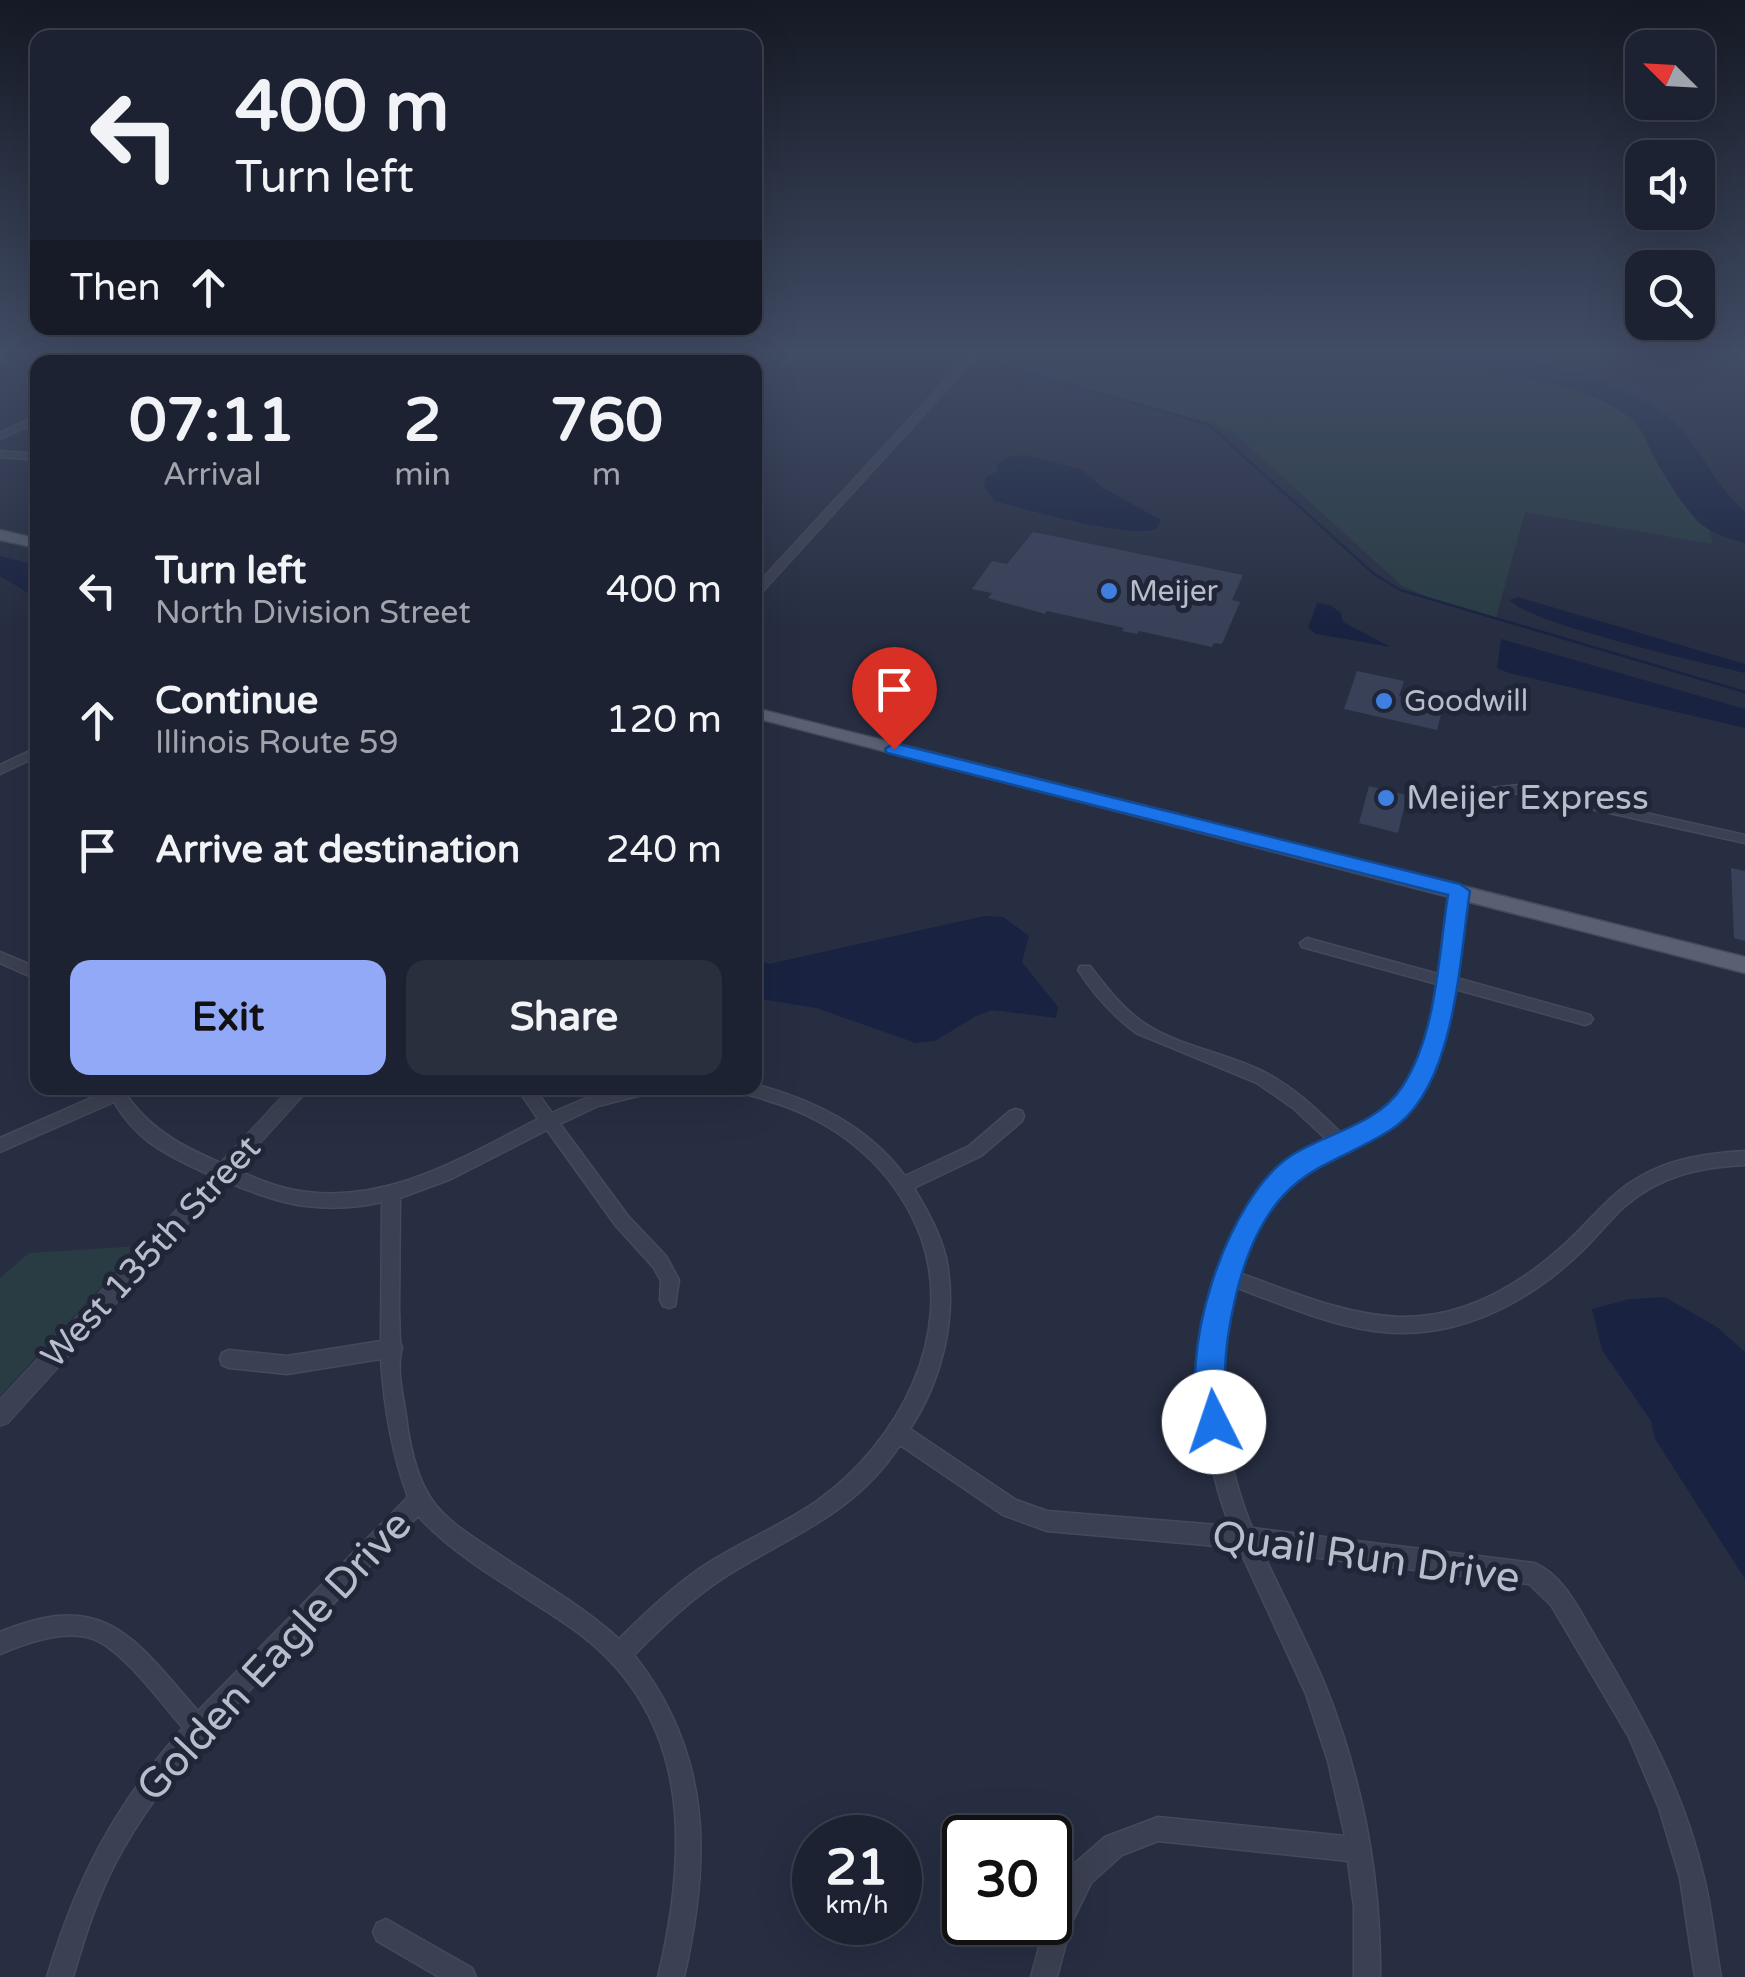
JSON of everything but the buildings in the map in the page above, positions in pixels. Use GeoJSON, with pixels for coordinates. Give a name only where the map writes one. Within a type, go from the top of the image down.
{"type":"FeatureCollection","features":[{"type":"Feature","properties":{"kind":"main road"},"geometry":{"type":"LineString","coordinates":[[0,522],[30,529]]}},
{"type":"Feature","properties":{"kind":"main road"},"geometry":{"type":"LineString","coordinates":[[0,535],[30,542]]}},
{"type":"Feature","properties":{"kind":"main road"},"geometry":{"type":"LineString","coordinates":[[762,715],[1260,841],[1745,980]]}},
{"type":"Feature","properties":{"kind":"main road"},"geometry":{"type":"LineString","coordinates":[[762,731],[1278,859],[1745,964]]}},
{"type":"Feature","properties":{"kind":"main road"},"geometry":{"type":"LineString","coordinates":[[1004,792],[1044,789]]}},
{"type":"Feature","properties":{"kind":"street"},"geometry":{"type":"LineString","coordinates":[[762,585],[893,442]]}},
{"type":"Feature","properties":{"kind":"street"},"geometry":{"type":"LineString","coordinates":[[0,454],[30,457]]}},
{"type":"Feature","properties":{"kind":"street"},"geometry":{"type":"LineString","coordinates":[[0,770],[30,754]]}},
{"type":"Feature","properties":{"kind":"street"},"geometry":{"type":"LineString","coordinates":[[1471,794],[1519,789],[1745,839]]}},
{"type":"Feature","properties":{"kind":"street"},"geometry":{"type":"LineString","coordinates":[[1367,1977],[1358,1850],[1342,1770],[1317,1694],[1245,1538],[1226,1478],[1214,1422],[1214,1328],[1244,1233],[1264,1197],[1300,1163],[1384,1122],[1410,1096],[1434,1048],[1458,898]]}},
{"type":"Feature","properties":{"kind":"street"},"geometry":{"type":"LineString","coordinates":[[1307,943],[1585,1018]]}},
{"type":"Feature","properties":{"kind":"street"},"geometry":{"type":"LineString","coordinates":[[0,957],[30,971]]}},
{"type":"Feature","properties":{"kind":"street"},"geometry":{"type":"LineString","coordinates":[[1085,970],[1109,1005],[1136,1029],[1166,1044],[1252,1072],[1298,1102],[1341,1142]]}},
{"type":"Feature","properties":{"kind":"street"},"geometry":{"type":"LineString","coordinates":[[619,1655],[670,1604],[706,1576],[789,1532],[830,1504],[900,1434],[930,1368],[942,1289],[925,1223],[905,1184],[847,1126],[814,1108],[762,1093]]}},
{"type":"Feature","properties":{"kind":"street"},"geometry":{"type":"LineString","coordinates":[[0,1146],[109,1095]]}},
{"type":"Feature","properties":{"kind":"street"},"geometry":{"type":"LineString","coordinates":[[123,1095],[141,1129],[167,1147],[263,1189],[306,1200],[351,1201],[391,1196],[446,1175],[550,1121],[613,1095]]}},
{"type":"Feature","properties":{"kind":"street","name":"West 135th Street"},"geometry":{"type":"LineString","coordinates":[[0,1416],[295,1095]]}},
{"type":"Feature","properties":{"kind":"street"},"geometry":{"type":"LineString","coordinates":[[530,1095],[622,1221],[660,1262],[670,1280],[669,1300]]}},
{"type":"Feature","properties":{"kind":"street"},"geometry":{"type":"LineString","coordinates":[[905,1184],[975,1151],[1016,1116]]}},
{"type":"Feature","properties":{"kind":"street"},"geometry":{"type":"LineString","coordinates":[[1228,1277],[1332,1314],[1421,1325],[1472,1313],[1513,1294],[1549,1269],[1608,1208],[1644,1182],[1684,1167],[1745,1158]]}},
{"type":"Feature","properties":{"kind":"street"},"geometry":{"type":"LineString","coordinates":[[391,1196],[397,1432],[419,1500],[474,1550],[592,1630],[619,1655],[645,1687],[664,1720],[681,1767],[692,1817],[692,1873],[684,1930],[671,1977]]}},
{"type":"Feature","properties":{"kind":"street"},"geometry":{"type":"LineString","coordinates":[[229,1358],[287,1366],[393,1348]]}},
{"type":"Feature","properties":{"kind":"street","name":"Quail Run Drive"},"geometry":{"type":"LineString","coordinates":[[900,1434],[1010,1508],[1047,1521],[1245,1538],[1534,1574],[1559,1598],[1637,1729],[1672,1807],[1692,1878],[1708,1977]]}},
{"type":"Feature","properties":{"kind":"street","name":"Golden Eagle Drive"},"geometry":{"type":"LineString","coordinates":[[60,1977],[90,1885],[122,1824],[156,1774],[419,1500]]}},
{"type":"Feature","properties":{"kind":"street"},"geometry":{"type":"LineString","coordinates":[[0,1643],[50,1628],[96,1628],[125,1649],[197,1727]]}},
{"type":"Feature","properties":{"kind":"street"},"geometry":{"type":"LineString","coordinates":[[1044,1977],[1060,1921],[1082,1874],[1114,1846],[1158,1829],[1358,1850]]}},
{"type":"Feature","properties":{"kind":"street"},"geometry":{"type":"LineString","coordinates":[[386,1932],[463,1977]]}},
{"type":"Feature","properties":{"kind":"shaded area"},"geometry":{"type":"Polygon","coordinates":[[[1245,442],[1647,442],[1679,497],[1710,530],[1712,544],[1525,512],[1496,618],[1436,601],[1401,585],[1245,442]]]}},
{"type":"Feature","properties":{"kind":"shaded area"},"geometry":{"type":"Polygon","coordinates":[[[139,1246],[0,1396],[0,1278],[29,1253],[139,1246]]]}},
{"type":"Feature","properties":{"kind":"water"},"geometry":{"type":"Polygon","coordinates":[[[1647,442],[1691,442],[1745,511],[1745,543],[1702,525],[1647,442]]]}},
{"type":"Feature","properties":{"kind":"water"},"geometry":{"type":"Polygon","coordinates":[[[1025,455],[1081,469],[1103,488],[1161,520],[1156,529],[1125,530],[995,501],[984,487],[986,477],[997,472],[997,465],[1007,457],[1025,455]]]}},
{"type":"Feature","properties":{"kind":"water"},"geometry":{"type":"Polygon","coordinates":[[[0,556],[30,563],[30,592],[28,593],[0,576],[0,556]]]}},
{"type":"Feature","properties":{"kind":"water"},"geometry":{"type":"Polygon","coordinates":[[[1518,597],[1745,664],[1745,673],[1549,620],[1509,600],[1518,597]]]}},
{"type":"Feature","properties":{"kind":"water"},"geometry":{"type":"Polygon","coordinates":[[[1317,603],[1330,605],[1341,613],[1343,622],[1391,647],[1316,634],[1308,628],[1317,603]]]}},
{"type":"Feature","properties":{"kind":"water"},"geometry":{"type":"Polygon","coordinates":[[[1501,639],[1745,709],[1745,728],[1509,673],[1497,668],[1501,639]]]}},
{"type":"Feature","properties":{"kind":"water"},"geometry":{"type":"Polygon","coordinates":[[[984,916],[1003,917],[1029,936],[1022,962],[1058,1007],[1056,1018],[992,1010],[935,1041],[916,1043],[816,1008],[762,999],[762,962],[769,964],[984,916]]]}},
{"type":"Feature","properties":{"kind":"water"},"geometry":{"type":"Polygon","coordinates":[[[1665,1297],[1717,1327],[1745,1352],[1745,1579],[1655,1439],[1651,1421],[1602,1350],[1592,1309],[1630,1299],[1665,1297]]]}},
{"type":"Feature","properties":{"kind":"waterway"},"geometry":{"type":"LineString","coordinates":[[1228,442],[1374,574],[1400,590],[1745,692]]}},
{"type":"Feature","properties":{"kind":"place","name":"Meijer"},"geometry":{"type":"Point","coordinates":[1109,591]}},
{"type":"Feature","properties":{"kind":"place","name":"Goodwill"},"geometry":{"type":"Point","coordinates":[1384,701]}},
{"type":"Feature","properties":{"kind":"place","name":"Meijer Express"},"geometry":{"type":"Point","coordinates":[1386,798]}},
{"type":"Feature","properties":{"kind":"route"},"geometry":{"type":"LineString","coordinates":[[894,749],[1460,891],[1434,1048],[1410,1096],[1384,1122],[1300,1163],[1264,1197],[1244,1233],[1214,1328],[1214,1422]]}}]}
